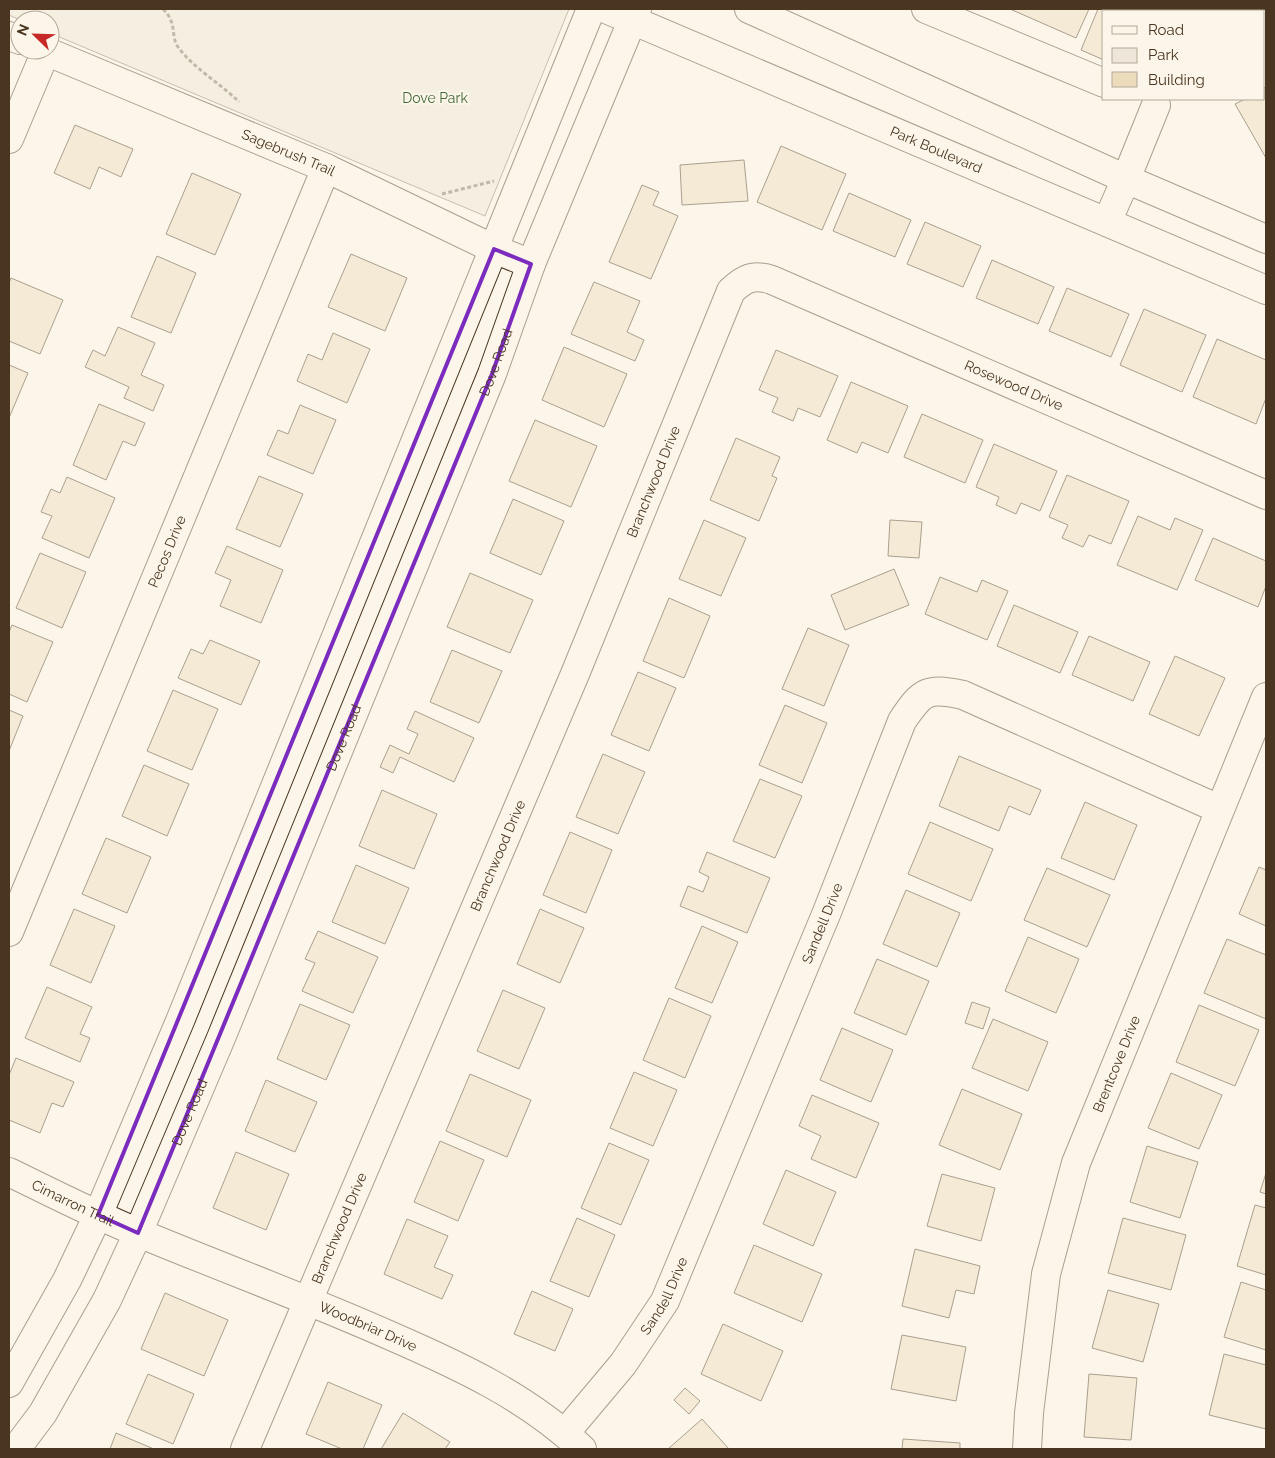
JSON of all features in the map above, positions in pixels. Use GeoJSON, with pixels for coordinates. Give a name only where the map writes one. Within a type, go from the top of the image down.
{"type":"FeatureCollection","features":[{"type":"Feature","properties":{"kind":"street"},"geometry":{"type":"LineString","coordinates":[[9,1383],[68,1280],[98,1215],[184,1012],[591,9]]}},
{"type":"Feature","properties":{"kind":"street","name":"Park Boulevard"},"geometry":{"type":"LineString","coordinates":[[606,9],[635,14],[1266,290]]}},
{"type":"Feature","properties":{"kind":"street"},"geometry":{"type":"LineString","coordinates":[[749,9],[1126,179],[1266,239]]}},
{"type":"Feature","properties":{"kind":"street"},"geometry":{"type":"LineString","coordinates":[[926,9],[1102,82]]}},
{"type":"Feature","properties":{"kind":"street","name":"Dove Road"},"geometry":{"type":"LineString","coordinates":[[16,1449],[43,1412],[97,1317],[138,1233],[221,1038],[492,374],[531,264],[635,14]]}},
{"type":"Feature","properties":{"kind":"street","name":"Sagebrush Trail"},"geometry":{"type":"LineString","coordinates":[[60,57],[326,168],[494,250],[531,264]]}},
{"type":"Feature","properties":{"kind":"street"},"geometry":{"type":"LineString","coordinates":[[9,139],[40,60]]}},
{"type":"Feature","properties":{"kind":"street"},"geometry":{"type":"LineString","coordinates":[[1107,222],[1126,179],[1152,101]]}},
{"type":"Feature","properties":{"kind":"street","name":"Pecos Drive"},"geometry":{"type":"LineString","coordinates":[[9,932],[326,168]]}},
{"type":"Feature","properties":{"kind":"street","name":"Rosewood Drive"},"geometry":{"type":"LineString","coordinates":[[760,276],[1266,495]]}},
{"type":"Feature","properties":{"kind":"street","name":"Branchwood Drive"},"geometry":{"type":"LineString","coordinates":[[245,1449],[576,674],[731,291],[749,277],[760,276]]}},
{"type":"Feature","properties":{"kind":"street","name":"Sandell Drive"},"geometry":{"type":"LineString","coordinates":[[574,1441],[665,1301],[828,912],[902,721],[917,699],[927,691],[942,690],[963,695],[1219,809]]}},
{"type":"Feature","properties":{"kind":"street","name":"Brentcove Drive"},"geometry":{"type":"LineString","coordinates":[[1027,1449],[1029,1413],[1046,1274],[1076,1163],[1266,697]]}},
{"type":"Feature","properties":{"kind":"street","name":"Cimarron Trail"},"geometry":{"type":"LineString","coordinates":[[9,1172],[138,1233]]}},
{"type":"Feature","properties":{"kind":"street","name":"Woodbriar Drive"},"geometry":{"type":"LineString","coordinates":[[138,1233],[309,1300],[432,1354],[511,1394],[574,1441]]}},
{"type":"Feature","properties":{"kind":"path"},"geometry":{"type":"LineString","coordinates":[[163,9],[171,17],[177,45],[191,62],[222,84],[241,105]]}},
{"type":"Feature","properties":{"kind":"path"},"geometry":{"type":"LineString","coordinates":[[436,193],[444,194],[498,180]]}},
{"type":"Feature","properties":{"kind":"highlighted area"},"geometry":{"type":"Polygon","coordinates":[[[494,249],[531,264],[492,374],[138,1233],[98,1215],[494,249]]]}},
{"type":"Feature","properties":{"kind":"green space","name":"Dove Park"},"geometry":{"type":"Polygon","coordinates":[[[9,9],[569,9],[485,216],[60,37],[60,10],[10,10],[9,15],[9,9]]]}},
{"type":"Feature","properties":{"kind":"building"},"geometry":{"type":"Polygon","coordinates":[[[1010,9],[1089,9],[1076,38],[1010,9]]]}},
{"type":"Feature","properties":{"kind":"building"},"geometry":{"type":"Polygon","coordinates":[[[1098,9],[1105,10],[1102,10],[1102,59],[1081,50],[1098,9]]]}},
{"type":"Feature","properties":{"kind":"building"},"geometry":{"type":"Polygon","coordinates":[[[1116,9],[1168,9],[1168,10],[1116,9]]]}},
{"type":"Feature","properties":{"kind":"building"},"geometry":{"type":"Polygon","coordinates":[[[1265,87],[1266,158],[1235,104],[1243,100],[1265,100],[1265,87]]]}},
{"type":"Feature","properties":{"kind":"building"},"geometry":{"type":"Polygon","coordinates":[[[75,125],[133,149],[121,177],[99,167],[90,189],[54,173],[75,125]]]}},
{"type":"Feature","properties":{"kind":"building"},"geometry":{"type":"Polygon","coordinates":[[[781,146],[846,174],[822,230],[757,202],[781,146]]]}},
{"type":"Feature","properties":{"kind":"building"},"geometry":{"type":"Polygon","coordinates":[[[744,160],[748,201],[682,205],[680,165],[744,160]]]}},
{"type":"Feature","properties":{"kind":"building"},"geometry":{"type":"Polygon","coordinates":[[[192,173],[241,194],[215,255],[166,234],[192,173]]]}},
{"type":"Feature","properties":{"kind":"building"},"geometry":{"type":"Polygon","coordinates":[[[642,185],[659,192],[653,205],[678,216],[651,279],[609,262],[642,185]]]}},
{"type":"Feature","properties":{"kind":"building"},"geometry":{"type":"Polygon","coordinates":[[[849,193],[911,220],[895,257],[833,231],[849,193]]]}},
{"type":"Feature","properties":{"kind":"building"},"geometry":{"type":"Polygon","coordinates":[[[925,222],[981,246],[963,287],[907,264],[925,222]]]}},
{"type":"Feature","properties":{"kind":"building"},"geometry":{"type":"Polygon","coordinates":[[[351,254],[407,278],[385,331],[328,307],[351,254]]]}},
{"type":"Feature","properties":{"kind":"building"},"geometry":{"type":"Polygon","coordinates":[[[157,256],[196,273],[171,333],[131,317],[157,256]]]}},
{"type":"Feature","properties":{"kind":"building"},"geometry":{"type":"Polygon","coordinates":[[[992,260],[1054,287],[1038,324],[976,298],[992,260]]]}},
{"type":"Feature","properties":{"kind":"building"},"geometry":{"type":"Polygon","coordinates":[[[11,278],[63,300],[40,354],[9,341],[9,283],[11,278]]]}},
{"type":"Feature","properties":{"kind":"building"},"geometry":{"type":"Polygon","coordinates":[[[594,282],[640,301],[627,332],[644,340],[635,361],[571,334],[594,282]]]}},
{"type":"Feature","properties":{"kind":"building"},"geometry":{"type":"Polygon","coordinates":[[[1067,288],[1129,314],[1111,357],[1049,331],[1067,288]]]}},
{"type":"Feature","properties":{"kind":"building"},"geometry":{"type":"Polygon","coordinates":[[[1144,309],[1206,335],[1182,392],[1120,365],[1144,309]]]}},
{"type":"Feature","properties":{"kind":"building"},"geometry":{"type":"Polygon","coordinates":[[[118,327],[155,343],[141,375],[164,385],[153,411],[124,398],[129,387],[85,367],[93,350],[105,356],[118,327]]]}},
{"type":"Feature","properties":{"kind":"building"},"geometry":{"type":"Polygon","coordinates":[[[333,333],[370,349],[347,403],[297,381],[308,354],[322,360],[333,333]]]}},
{"type":"Feature","properties":{"kind":"building"},"geometry":{"type":"Polygon","coordinates":[[[1217,339],[1266,360],[1266,398],[1256,424],[1193,397],[1217,339]]]}},
{"type":"Feature","properties":{"kind":"building"},"geometry":{"type":"Polygon","coordinates":[[[564,347],[627,374],[604,427],[542,400],[564,347]]]}},
{"type":"Feature","properties":{"kind":"building"},"geometry":{"type":"Polygon","coordinates":[[[776,350],[838,376],[820,417],[798,408],[793,421],[772,412],[778,398],[759,390],[776,350]]]}},
{"type":"Feature","properties":{"kind":"building"},"geometry":{"type":"Polygon","coordinates":[[[9,365],[28,373],[9,418],[9,365]]]}},
{"type":"Feature","properties":{"kind":"building"},"geometry":{"type":"Polygon","coordinates":[[[851,382],[908,406],[888,453],[862,442],[857,453],[827,440],[851,382]]]}},
{"type":"Feature","properties":{"kind":"building"},"geometry":{"type":"Polygon","coordinates":[[[99,404],[145,423],[135,446],[123,441],[106,480],[73,465],[99,404]]]}},
{"type":"Feature","properties":{"kind":"building"},"geometry":{"type":"Polygon","coordinates":[[[300,405],[336,420],[313,474],[267,455],[278,430],[288,434],[300,405]]]}},
{"type":"Feature","properties":{"kind":"building"},"geometry":{"type":"Polygon","coordinates":[[[922,414],[983,440],[965,483],[904,457],[922,414]]]}},
{"type":"Feature","properties":{"kind":"building"},"geometry":{"type":"Polygon","coordinates":[[[535,420],[597,446],[571,507],[509,481],[535,420]]]}},
{"type":"Feature","properties":{"kind":"building"},"geometry":{"type":"Polygon","coordinates":[[[736,438],[780,457],[772,476],[777,478],[759,521],[710,500],[736,438]]]}},
{"type":"Feature","properties":{"kind":"building"},"geometry":{"type":"Polygon","coordinates":[[[994,444],[1057,471],[1040,511],[1021,503],[1016,514],[996,505],[999,497],[976,487],[994,444]]]}},
{"type":"Feature","properties":{"kind":"building"},"geometry":{"type":"Polygon","coordinates":[[[1067,475],[1129,501],[1111,544],[1089,535],[1083,547],[1062,538],[1068,525],[1049,517],[1067,475]]]}},
{"type":"Feature","properties":{"kind":"building"},"geometry":{"type":"Polygon","coordinates":[[[259,476],[303,494],[280,547],[236,529],[259,476]]]}},
{"type":"Feature","properties":{"kind":"building"},"geometry":{"type":"Polygon","coordinates":[[[67,477],[115,498],[89,558],[42,538],[52,516],[41,512],[51,489],[60,493],[67,477]]]}},
{"type":"Feature","properties":{"kind":"building"},"geometry":{"type":"Polygon","coordinates":[[[513,499],[564,521],[541,575],[490,553],[513,499]]]}},
{"type":"Feature","properties":{"kind":"building"},"geometry":{"type":"Polygon","coordinates":[[[1138,516],[1170,530],[1175,518],[1203,530],[1177,590],[1117,565],[1138,516]]]}},
{"type":"Feature","properties":{"kind":"building"},"geometry":{"type":"Polygon","coordinates":[[[704,520],[746,538],[721,596],[679,579],[704,520]]]}},
{"type":"Feature","properties":{"kind":"building"},"geometry":{"type":"Polygon","coordinates":[[[890,520],[922,522],[919,558],[888,556],[890,520]]]}},
{"type":"Feature","properties":{"kind":"building"},"geometry":{"type":"Polygon","coordinates":[[[1213,538],[1266,561],[1266,586],[1258,607],[1195,580],[1213,538]]]}},
{"type":"Feature","properties":{"kind":"building"},"geometry":{"type":"Polygon","coordinates":[[[227,546],[283,570],[261,623],[220,606],[231,580],[215,573],[227,546]]]}},
{"type":"Feature","properties":{"kind":"building"},"geometry":{"type":"Polygon","coordinates":[[[40,553],[86,572],[62,628],[16,608],[40,553]]]}},
{"type":"Feature","properties":{"kind":"building"},"geometry":{"type":"Polygon","coordinates":[[[894,569],[909,605],[845,630],[831,595],[894,569]]]}},
{"type":"Feature","properties":{"kind":"building"},"geometry":{"type":"Polygon","coordinates":[[[470,573],[533,600],[510,653],[447,627],[470,573]]]}},
{"type":"Feature","properties":{"kind":"building"},"geometry":{"type":"Polygon","coordinates":[[[940,577],[977,592],[982,580],[1008,591],[987,640],[925,614],[940,577]]]}},
{"type":"Feature","properties":{"kind":"building"},"geometry":{"type":"Polygon","coordinates":[[[669,598],[710,616],[684,678],[643,661],[669,598]]]}},
{"type":"Feature","properties":{"kind":"building"},"geometry":{"type":"Polygon","coordinates":[[[1014,605],[1078,632],[1060,673],[997,646],[1014,605]]]}},
{"type":"Feature","properties":{"kind":"building"},"geometry":{"type":"Polygon","coordinates":[[[12,625],[53,642],[27,702],[9,694],[9,632],[12,625]]]}},
{"type":"Feature","properties":{"kind":"building"},"geometry":{"type":"Polygon","coordinates":[[[808,628],[849,645],[824,706],[782,689],[808,628]]]}},
{"type":"Feature","properties":{"kind":"building"},"geometry":{"type":"Polygon","coordinates":[[[1089,636],[1150,662],[1133,701],[1072,675],[1089,636]]]}},
{"type":"Feature","properties":{"kind":"building"},"geometry":{"type":"Polygon","coordinates":[[[210,640],[260,661],[241,705],[178,678],[191,649],[203,654],[210,640]]]}},
{"type":"Feature","properties":{"kind":"building"},"geometry":{"type":"Polygon","coordinates":[[[452,650],[502,671],[479,723],[430,702],[452,650]]]}},
{"type":"Feature","properties":{"kind":"building"},"geometry":{"type":"Polygon","coordinates":[[[1175,656],[1225,678],[1199,736],[1149,714],[1175,656]]]}},
{"type":"Feature","properties":{"kind":"building"},"geometry":{"type":"Polygon","coordinates":[[[638,672],[676,688],[649,751],[611,735],[638,672]]]}},
{"type":"Feature","properties":{"kind":"building"},"geometry":{"type":"Polygon","coordinates":[[[173,690],[218,709],[192,770],[147,751],[173,690]]]}},
{"type":"Feature","properties":{"kind":"building"},"geometry":{"type":"Polygon","coordinates":[[[785,705],[827,723],[802,783],[759,765],[785,705]]]}},
{"type":"Feature","properties":{"kind":"building"},"geometry":{"type":"Polygon","coordinates":[[[9,710],[23,716],[9,751],[9,710]]]}},
{"type":"Feature","properties":{"kind":"building"},"geometry":{"type":"Polygon","coordinates":[[[415,711],[474,738],[454,782],[400,757],[393,773],[380,767],[390,745],[409,754],[418,734],[407,729],[415,711]]]}},
{"type":"Feature","properties":{"kind":"building"},"geometry":{"type":"Polygon","coordinates":[[[603,754],[645,772],[618,834],[576,817],[603,754]]]}},
{"type":"Feature","properties":{"kind":"building"},"geometry":{"type":"Polygon","coordinates":[[[959,756],[1041,790],[1030,815],[1009,806],[999,831],[939,806],[959,756]]]}},
{"type":"Feature","properties":{"kind":"building"},"geometry":{"type":"Polygon","coordinates":[[[144,765],[189,784],[167,836],[122,816],[144,765]]]}},
{"type":"Feature","properties":{"kind":"building"},"geometry":{"type":"Polygon","coordinates":[[[760,779],[802,796],[775,858],[733,841],[760,779]]]}},
{"type":"Feature","properties":{"kind":"building"},"geometry":{"type":"Polygon","coordinates":[[[382,790],[437,814],[414,869],[359,846],[382,790]]]}},
{"type":"Feature","properties":{"kind":"building"},"geometry":{"type":"Polygon","coordinates":[[[1085,802],[1137,825],[1114,880],[1061,858],[1085,802]]]}},
{"type":"Feature","properties":{"kind":"building"},"geometry":{"type":"Polygon","coordinates":[[[930,822],[993,849],[971,901],[908,874],[930,822]]]}},
{"type":"Feature","properties":{"kind":"building"},"geometry":{"type":"Polygon","coordinates":[[[570,832],[612,850],[586,913],[543,895],[570,832]]]}},
{"type":"Feature","properties":{"kind":"building"},"geometry":{"type":"Polygon","coordinates":[[[106,838],[151,857],[127,913],[82,894],[106,838]]]}},
{"type":"Feature","properties":{"kind":"building"},"geometry":{"type":"Polygon","coordinates":[[[707,852],[770,878],[747,933],[680,906],[688,886],[703,892],[709,877],[699,872],[707,852]]]}},
{"type":"Feature","properties":{"kind":"building"},"geometry":{"type":"Polygon","coordinates":[[[356,865],[409,888],[385,944],[332,922],[356,865]]]}},
{"type":"Feature","properties":{"kind":"building"},"geometry":{"type":"Polygon","coordinates":[[[1259,867],[1266,870],[1266,926],[1239,914],[1259,867]]]}},
{"type":"Feature","properties":{"kind":"building"},"geometry":{"type":"Polygon","coordinates":[[[1047,868],[1110,895],[1087,947],[1024,920],[1047,868]]]}},
{"type":"Feature","properties":{"kind":"building"},"geometry":{"type":"Polygon","coordinates":[[[906,890],[960,913],[937,967],[883,944],[906,890]]]}},
{"type":"Feature","properties":{"kind":"building"},"geometry":{"type":"Polygon","coordinates":[[[74,909],[115,926],[91,983],[50,965],[74,909]]]}},
{"type":"Feature","properties":{"kind":"building"},"geometry":{"type":"Polygon","coordinates":[[[540,909],[584,928],[560,983],[517,964],[540,909]]]}},
{"type":"Feature","properties":{"kind":"building"},"geometry":{"type":"Polygon","coordinates":[[[702,926],[738,942],[712,1003],[675,988],[702,926]]]}},
{"type":"Feature","properties":{"kind":"building"},"geometry":{"type":"Polygon","coordinates":[[[318,931],[378,957],[353,1013],[302,991],[315,963],[305,959],[318,931]]]}},
{"type":"Feature","properties":{"kind":"building"},"geometry":{"type":"Polygon","coordinates":[[[1028,937],[1079,959],[1056,1013],[1005,991],[1028,937]]]}},
{"type":"Feature","properties":{"kind":"building"},"geometry":{"type":"Polygon","coordinates":[[[1227,939],[1266,955],[1266,1019],[1204,993],[1227,939]]]}},
{"type":"Feature","properties":{"kind":"building"},"geometry":{"type":"Polygon","coordinates":[[[877,959],[929,981],[906,1035],[854,1013],[877,959]]]}},
{"type":"Feature","properties":{"kind":"building"},"geometry":{"type":"Polygon","coordinates":[[[47,987],[92,1007],[80,1034],[90,1038],[80,1062],[25,1038],[47,987]]]}},
{"type":"Feature","properties":{"kind":"building"},"geometry":{"type":"Polygon","coordinates":[[[503,990],[545,1008],[519,1069],[477,1051],[503,990]]]}},
{"type":"Feature","properties":{"kind":"building"},"geometry":{"type":"Polygon","coordinates":[[[669,998],[711,1016],[685,1078],[643,1060],[669,998]]]}},
{"type":"Feature","properties":{"kind":"building"},"geometry":{"type":"Polygon","coordinates":[[[972,1002],[990,1008],[983,1029],[965,1023],[972,1002]]]}},
{"type":"Feature","properties":{"kind":"building"},"geometry":{"type":"Polygon","coordinates":[[[300,1004],[350,1025],[326,1080],[277,1059],[300,1004]]]}},
{"type":"Feature","properties":{"kind":"building"},"geometry":{"type":"Polygon","coordinates":[[[1199,1005],[1259,1030],[1235,1086],[1176,1062],[1199,1005]]]}},
{"type":"Feature","properties":{"kind":"building"},"geometry":{"type":"Polygon","coordinates":[[[993,1019],[1048,1042],[1028,1091],[972,1068],[993,1019]]]}},
{"type":"Feature","properties":{"kind":"building"},"geometry":{"type":"Polygon","coordinates":[[[842,1028],[893,1050],[871,1102],[820,1080],[842,1028]]]}},
{"type":"Feature","properties":{"kind":"building"},"geometry":{"type":"Polygon","coordinates":[[[16,1058],[74,1082],[63,1107],[52,1103],[40,1133],[9,1120],[9,1075],[16,1058]]]}},
{"type":"Feature","properties":{"kind":"building"},"geometry":{"type":"Polygon","coordinates":[[[634,1072],[677,1090],[653,1146],[610,1128],[634,1072]]]}},
{"type":"Feature","properties":{"kind":"building"},"geometry":{"type":"Polygon","coordinates":[[[1171,1073],[1222,1095],[1199,1149],[1148,1128],[1171,1073]]]}},
{"type":"Feature","properties":{"kind":"building"},"geometry":{"type":"Polygon","coordinates":[[[470,1074],[531,1100],[507,1157],[446,1131],[470,1074]]]}},
{"type":"Feature","properties":{"kind":"building"},"geometry":{"type":"Polygon","coordinates":[[[266,1080],[317,1102],[295,1152],[245,1131],[266,1080]]]}},
{"type":"Feature","properties":{"kind":"building"},"geometry":{"type":"Polygon","coordinates":[[[962,1089],[1022,1114],[1000,1170],[939,1145],[962,1089]]]}},
{"type":"Feature","properties":{"kind":"building"},"geometry":{"type":"Polygon","coordinates":[[[812,1095],[879,1123],[856,1178],[811,1159],[821,1136],[799,1126],[812,1095]]]}},
{"type":"Feature","properties":{"kind":"building"},"geometry":{"type":"Polygon","coordinates":[[[440,1141],[484,1160],[458,1221],[414,1202],[440,1141]]]}},
{"type":"Feature","properties":{"kind":"building"},"geometry":{"type":"Polygon","coordinates":[[[609,1143],[649,1160],[621,1225],[581,1208],[609,1143]]]}},
{"type":"Feature","properties":{"kind":"building"},"geometry":{"type":"Polygon","coordinates":[[[1147,1146],[1198,1162],[1180,1218],[1130,1202],[1147,1146]]]}},
{"type":"Feature","properties":{"kind":"building"},"geometry":{"type":"Polygon","coordinates":[[[236,1152],[289,1174],[266,1230],[213,1208],[236,1152]]]}},
{"type":"Feature","properties":{"kind":"building"},"geometry":{"type":"Polygon","coordinates":[[[786,1170],[836,1192],[813,1246],[763,1224],[786,1170]]]}},
{"type":"Feature","properties":{"kind":"building"},"geometry":{"type":"Polygon","coordinates":[[[1266,1173],[1266,1194],[1260,1192],[1266,1173]]]}},
{"type":"Feature","properties":{"kind":"building"},"geometry":{"type":"Polygon","coordinates":[[[942,1174],[995,1188],[981,1241],[927,1226],[942,1174]]]}},
{"type":"Feature","properties":{"kind":"building"},"geometry":{"type":"Polygon","coordinates":[[[1255,1205],[1266,1208],[1266,1275],[1237,1266],[1255,1205]]]}},
{"type":"Feature","properties":{"kind":"building"},"geometry":{"type":"Polygon","coordinates":[[[577,1218],[615,1235],[589,1297],[550,1281],[577,1218]]]}},
{"type":"Feature","properties":{"kind":"building"},"geometry":{"type":"Polygon","coordinates":[[[1123,1218],[1186,1235],[1171,1290],[1108,1273],[1123,1218]]]}},
{"type":"Feature","properties":{"kind":"building"},"geometry":{"type":"Polygon","coordinates":[[[407,1219],[448,1236],[434,1267],[453,1275],[442,1299],[384,1274],[407,1219]]]}},
{"type":"Feature","properties":{"kind":"building"},"geometry":{"type":"Polygon","coordinates":[[[754,1245],[822,1274],[802,1322],[734,1293],[754,1245]]]}},
{"type":"Feature","properties":{"kind":"building"},"geometry":{"type":"Polygon","coordinates":[[[915,1249],[980,1266],[974,1294],[956,1290],[949,1318],[902,1306],[915,1249]]]}},
{"type":"Feature","properties":{"kind":"building"},"geometry":{"type":"Polygon","coordinates":[[[1241,1282],[1266,1290],[1266,1350],[1224,1337],[1241,1282]]]}},
{"type":"Feature","properties":{"kind":"building"},"geometry":{"type":"Polygon","coordinates":[[[1108,1290],[1159,1304],[1143,1362],[1092,1348],[1108,1290]]]}},
{"type":"Feature","properties":{"kind":"building"},"geometry":{"type":"Polygon","coordinates":[[[532,1291],[573,1309],[555,1351],[514,1334],[532,1291]]]}},
{"type":"Feature","properties":{"kind":"building"},"geometry":{"type":"Polygon","coordinates":[[[165,1293],[228,1320],[204,1376],[141,1349],[165,1293]]]}},
{"type":"Feature","properties":{"kind":"building"},"geometry":{"type":"Polygon","coordinates":[[[723,1324],[783,1351],[761,1401],[701,1374],[723,1324]]]}},
{"type":"Feature","properties":{"kind":"building"},"geometry":{"type":"Polygon","coordinates":[[[902,1335],[966,1347],[956,1401],[891,1389],[902,1335]]]}},
{"type":"Feature","properties":{"kind":"building"},"geometry":{"type":"Polygon","coordinates":[[[1224,1354],[1266,1365],[1266,1429],[1209,1415],[1224,1354]]]}},
{"type":"Feature","properties":{"kind":"building"},"geometry":{"type":"Polygon","coordinates":[[[148,1374],[194,1394],[173,1444],[126,1424],[148,1374]]]}},
{"type":"Feature","properties":{"kind":"building"},"geometry":{"type":"Polygon","coordinates":[[[1089,1374],[1137,1378],[1131,1440],[1084,1437],[1089,1374]]]}},
{"type":"Feature","properties":{"kind":"building"},"geometry":{"type":"Polygon","coordinates":[[[328,1382],[382,1405],[363,1449],[342,1449],[306,1434],[328,1382]]]}},
{"type":"Feature","properties":{"kind":"building"},"geometry":{"type":"Polygon","coordinates":[[[685,1388],[700,1401],[689,1414],[674,1400],[685,1388]]]}},
{"type":"Feature","properties":{"kind":"building"},"geometry":{"type":"Polygon","coordinates":[[[403,1413],[450,1442],[445,1449],[381,1449],[403,1413]]]}},
{"type":"Feature","properties":{"kind":"building"},"geometry":{"type":"Polygon","coordinates":[[[702,1419],[729,1449],[668,1449],[702,1419]]]}},
{"type":"Feature","properties":{"kind":"building"},"geometry":{"type":"Polygon","coordinates":[[[116,1433],[154,1449],[110,1449],[116,1433]]]}},
{"type":"Feature","properties":{"kind":"building"},"geometry":{"type":"Polygon","coordinates":[[[903,1439],[960,1443],[960,1449],[902,1449],[903,1439]]]}}]}
